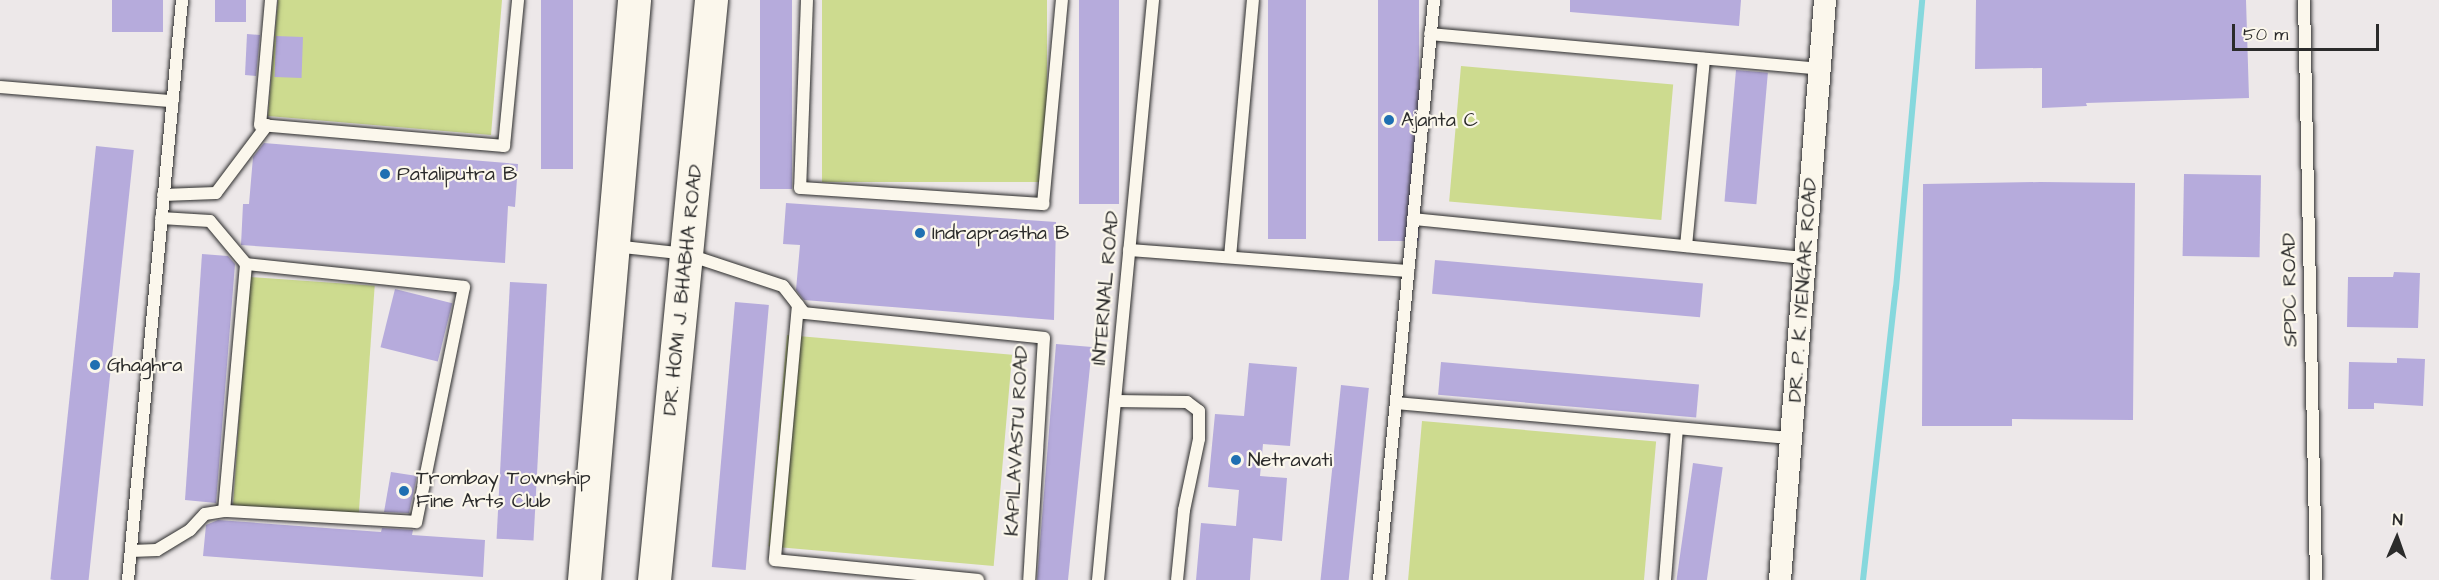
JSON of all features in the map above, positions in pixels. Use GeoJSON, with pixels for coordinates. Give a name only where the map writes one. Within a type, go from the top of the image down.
{"type":"FeatureCollection","features":[{"type":"Feature","properties":{"kind":"street"},"geometry":{"type":"LineString","coordinates":[[584,580],[633,0]]}},
{"type":"Feature","properties":{"kind":"street","name":"DR. HOMI J. BHABHA ROAD"},"geometry":{"type":"LineString","coordinates":[[654,580],[711,0]]}},
{"type":"Feature","properties":{"kind":"street","name":"DR. P. K. IYENGAR ROAD"},"geometry":{"type":"LineString","coordinates":[[1780,580],[1825,0]]}},
{"type":"Feature","properties":{"kind":"lane"},"geometry":{"type":"LineString","coordinates":[[128,580],[182,0]]}},
{"type":"Feature","properties":{"kind":"lane"},"geometry":{"type":"LineString","coordinates":[[272,0],[260,124],[504,146],[518,0]]}},
{"type":"Feature","properties":{"kind":"lane"},"geometry":{"type":"LineString","coordinates":[[807,0],[800,188],[1043,204],[1062,0]]}},
{"type":"Feature","properties":{"kind":"lane","name":"INTERNAL ROAD"},"geometry":{"type":"LineString","coordinates":[[1098,580],[1153,0]]}},
{"type":"Feature","properties":{"kind":"lane"},"geometry":{"type":"LineString","coordinates":[[1230,257],[1253,0]]}},
{"type":"Feature","properties":{"kind":"lane"},"geometry":{"type":"LineString","coordinates":[[1379,580],[1434,0]]}},
{"type":"Feature","properties":{"kind":"lane","name":"SPDC ROAD"},"geometry":{"type":"LineString","coordinates":[[2304,0],[2316,580]]}},
{"type":"Feature","properties":{"kind":"lane"},"geometry":{"type":"LineString","coordinates":[[1430,34],[1820,69]]}},
{"type":"Feature","properties":{"kind":"lane"},"geometry":{"type":"LineString","coordinates":[[1686,246],[1704,59]]}},
{"type":"Feature","properties":{"kind":"lane"},"geometry":{"type":"LineString","coordinates":[[0,87],[172,101]]}},
{"type":"Feature","properties":{"kind":"lane"},"geometry":{"type":"LineString","coordinates":[[163,195],[216,193],[267,125]]}},
{"type":"Feature","properties":{"kind":"lane"},"geometry":{"type":"LineString","coordinates":[[131,551],[157,550],[190,530],[205,514],[224,511],[416,522],[464,287],[246,264],[210,221],[161,218]]}},
{"type":"Feature","properties":{"kind":"lane"},"geometry":{"type":"LineString","coordinates":[[1413,219],[1805,258]]}},
{"type":"Feature","properties":{"kind":"lane","name":"KAPILAVASTU ROAD"},"geometry":{"type":"LineString","coordinates":[[613,246],[686,254],[783,286],[804,313],[1044,338],[1029,580]]}},
{"type":"Feature","properties":{"kind":"lane"},"geometry":{"type":"LineString","coordinates":[[1129,250],[1408,271]]}},
{"type":"Feature","properties":{"kind":"lane"},"geometry":{"type":"LineString","coordinates":[[224,511],[246,264]]}},
{"type":"Feature","properties":{"kind":"lane"},"geometry":{"type":"LineString","coordinates":[[798,305],[775,560],[978,580]]}},
{"type":"Feature","properties":{"kind":"lane"},"geometry":{"type":"LineString","coordinates":[[1115,401],[1187,402],[1199,411],[1199,439],[1184,510],[1177,580]]}},
{"type":"Feature","properties":{"kind":"lane"},"geometry":{"type":"LineString","coordinates":[[1396,403],[1791,438]]}},
{"type":"Feature","properties":{"kind":"lane"},"geometry":{"type":"LineString","coordinates":[[1665,580],[1677,429]]}},
{"type":"Feature","properties":{"kind":"green space"},"geometry":{"type":"Polygon","coordinates":[[[278,0],[502,0],[491,135],[268,116],[278,0]]]}},
{"type":"Feature","properties":{"kind":"green space"},"geometry":{"type":"Polygon","coordinates":[[[822,0],[1047,0],[1047,182],[822,182],[822,0]]]}},
{"type":"Feature","properties":{"kind":"green space"},"geometry":{"type":"Polygon","coordinates":[[[1461,66],[1673,85],[1661,220],[1449,201],[1461,66]]]}},
{"type":"Feature","properties":{"kind":"green space"},"geometry":{"type":"Polygon","coordinates":[[[249,277],[375,286],[359,516],[233,507],[249,277]]]}},
{"type":"Feature","properties":{"kind":"green space"},"geometry":{"type":"Polygon","coordinates":[[[787,335],[1012,355],[994,566],[769,546],[787,335]]]}},
{"type":"Feature","properties":{"kind":"green space"},"geometry":{"type":"Polygon","coordinates":[[[1422,421],[1656,441],[1644,580],[1408,580],[1422,421]]]}},
{"type":"Feature","properties":{"kind":"building"},"geometry":{"type":"Polygon","coordinates":[[[112,0],[163,0],[163,32],[112,32],[112,0]]]}},
{"type":"Feature","properties":{"kind":"building"},"geometry":{"type":"Polygon","coordinates":[[[215,0],[246,0],[246,22],[215,22],[215,0]]]}},
{"type":"Feature","properties":{"kind":"building"},"geometry":{"type":"Polygon","coordinates":[[[541,0],[573,0],[573,169],[541,169],[541,0]]]}},
{"type":"Feature","properties":{"kind":"building"},"geometry":{"type":"Polygon","coordinates":[[[760,0],[792,0],[792,189],[760,189],[760,0]]]}},
{"type":"Feature","properties":{"kind":"building"},"geometry":{"type":"Polygon","coordinates":[[[1079,0],[1119,0],[1119,204],[1079,204],[1079,0]]]}},
{"type":"Feature","properties":{"kind":"building"},"geometry":{"type":"Polygon","coordinates":[[[1268,0],[1306,0],[1306,239],[1268,239],[1268,0]]]}},
{"type":"Feature","properties":{"kind":"building","name":"Ajanta C"},"geometry":{"type":"Polygon","coordinates":[[[1378,0],[1419,0],[1419,241],[1378,241],[1378,0]]]}},
{"type":"Feature","properties":{"kind":"building"},"geometry":{"type":"Polygon","coordinates":[[[1570,0],[1741,0],[1739,26],[1570,12],[1570,0]]]}},
{"type":"Feature","properties":{"kind":"building"},"geometry":{"type":"Polygon","coordinates":[[[1976,0],[2246,0],[2249,98],[2086,103],[2087,106],[2042,108],[2042,68],[1975,69],[1976,0]]]}},
{"type":"Feature","properties":{"kind":"building"},"geometry":{"type":"Polygon","coordinates":[[[247,34],[260,35],[256,76],[245,75],[247,34]]]}},
{"type":"Feature","properties":{"kind":"building"},"geometry":{"type":"Polygon","coordinates":[[[276,36],[303,37],[302,78],[275,77],[276,36]]]}},
{"type":"Feature","properties":{"kind":"building"},"geometry":{"type":"Polygon","coordinates":[[[1736,70],[1768,73],[1756,204],[1724,201],[1736,70]]]}},
{"type":"Feature","properties":{"kind":"building"},"geometry":{"type":"Polygon","coordinates":[[[264,143],[518,164],[515,207],[508,206],[505,263],[241,245],[243,204],[249,204],[253,157],[264,143]]]}},
{"type":"Feature","properties":{"kind":"building","name":"Ghaghra"},"geometry":{"type":"Polygon","coordinates":[[[96,146],[134,150],[89,580],[50,580],[96,146]]]}},
{"type":"Feature","properties":{"kind":"building"},"geometry":{"type":"Polygon","coordinates":[[[2184,174],[2261,175],[2260,257],[2183,256],[2184,174]]]}},
{"type":"Feature","properties":{"kind":"building"},"geometry":{"type":"Polygon","coordinates":[[[2135,183],[2133,420],[2012,419],[2012,426],[1922,426],[1923,184],[2135,183]]]}},
{"type":"Feature","properties":{"kind":"building"},"geometry":{"type":"Polygon","coordinates":[[[786,203],[1056,222],[1054,320],[804,300],[796,290],[800,245],[783,244],[786,203]]]}},
{"type":"Feature","properties":{"kind":"building"},"geometry":{"type":"Polygon","coordinates":[[[202,254],[228,256],[235,264],[216,503],[185,500],[202,254]]]}},
{"type":"Feature","properties":{"kind":"building"},"geometry":{"type":"Polygon","coordinates":[[[1435,260],[1703,283],[1700,317],[1432,294],[1435,260]]]}},
{"type":"Feature","properties":{"kind":"building"},"geometry":{"type":"Polygon","coordinates":[[[2394,272],[2420,273],[2418,328],[2347,327],[2348,277],[2393,277],[2394,272]]]}},
{"type":"Feature","properties":{"kind":"building"},"geometry":{"type":"Polygon","coordinates":[[[510,282],[547,284],[533,541],[497,539],[510,282]]]}},
{"type":"Feature","properties":{"kind":"building"},"geometry":{"type":"Polygon","coordinates":[[[395,289],[452,303],[438,361],[380,347],[395,289]]]}},
{"type":"Feature","properties":{"kind":"building"},"geometry":{"type":"Polygon","coordinates":[[[735,302],[769,305],[746,570],[712,567],[735,302]]]}},
{"type":"Feature","properties":{"kind":"building"},"geometry":{"type":"Polygon","coordinates":[[[1056,344],[1092,347],[1068,580],[1037,580],[1056,344]]]}},
{"type":"Feature","properties":{"kind":"building"},"geometry":{"type":"Polygon","coordinates":[[[2397,358],[2425,359],[2423,406],[2374,403],[2374,409],[2348,409],[2349,362],[2397,363],[2397,358]]]}},
{"type":"Feature","properties":{"kind":"building"},"geometry":{"type":"Polygon","coordinates":[[[1441,362],[1699,385],[1696,417],[1438,395],[1441,362]]]}},
{"type":"Feature","properties":{"kind":"building","name":"Netravati"},"geometry":{"type":"Polygon","coordinates":[[[1249,363],[1297,367],[1290,446],[1263,444],[1260,476],[1287,478],[1282,541],[1253,538],[1250,580],[1196,580],[1201,523],[1236,526],[1239,490],[1208,487],[1215,414],[1244,416],[1249,363]]]}},
{"type":"Feature","properties":{"kind":"building"},"geometry":{"type":"Polygon","coordinates":[[[1341,385],[1369,388],[1349,580],[1321,580],[1341,385]]]}},
{"type":"Feature","properties":{"kind":"building"},"geometry":{"type":"Polygon","coordinates":[[[1693,463],[1723,467],[1707,580],[1677,580],[1693,463]]]}},
{"type":"Feature","properties":{"kind":"building","name":"Trombay Township Fine Arts Club"},"geometry":{"type":"Polygon","coordinates":[[[391,472],[417,476],[409,513],[384,512],[391,472]]]}},
{"type":"Feature","properties":{"kind":"building"},"geometry":{"type":"Polygon","coordinates":[[[218,520],[381,532],[382,528],[413,530],[412,535],[485,540],[483,577],[203,556],[206,525],[218,520]]]}},
{"type":"Feature","properties":{"kind":"waterway"},"geometry":{"type":"LineString","coordinates":[[1863,580],[1896,288],[1922,0]]}},
{"type":"Feature","properties":{"kind":"place","name":"Ajanta C"},"geometry":{"type":"Point","coordinates":[1389,120]}},
{"type":"Feature","properties":{"kind":"place","name":"Pataliputra B"},"geometry":{"type":"Point","coordinates":[385,174]}},
{"type":"Feature","properties":{"kind":"place","name":"Indraprastha B"},"geometry":{"type":"Point","coordinates":[920,233]}},
{"type":"Feature","properties":{"kind":"place","name":"Ghaghra"},"geometry":{"type":"Point","coordinates":[95,365]}},
{"type":"Feature","properties":{"kind":"place","name":"Netravati"},"geometry":{"type":"Point","coordinates":[1236,460]}},
{"type":"Feature","properties":{"kind":"place","name":"Trombay Township Fine Arts Club"},"geometry":{"type":"Point","coordinates":[404,491]}}]}
